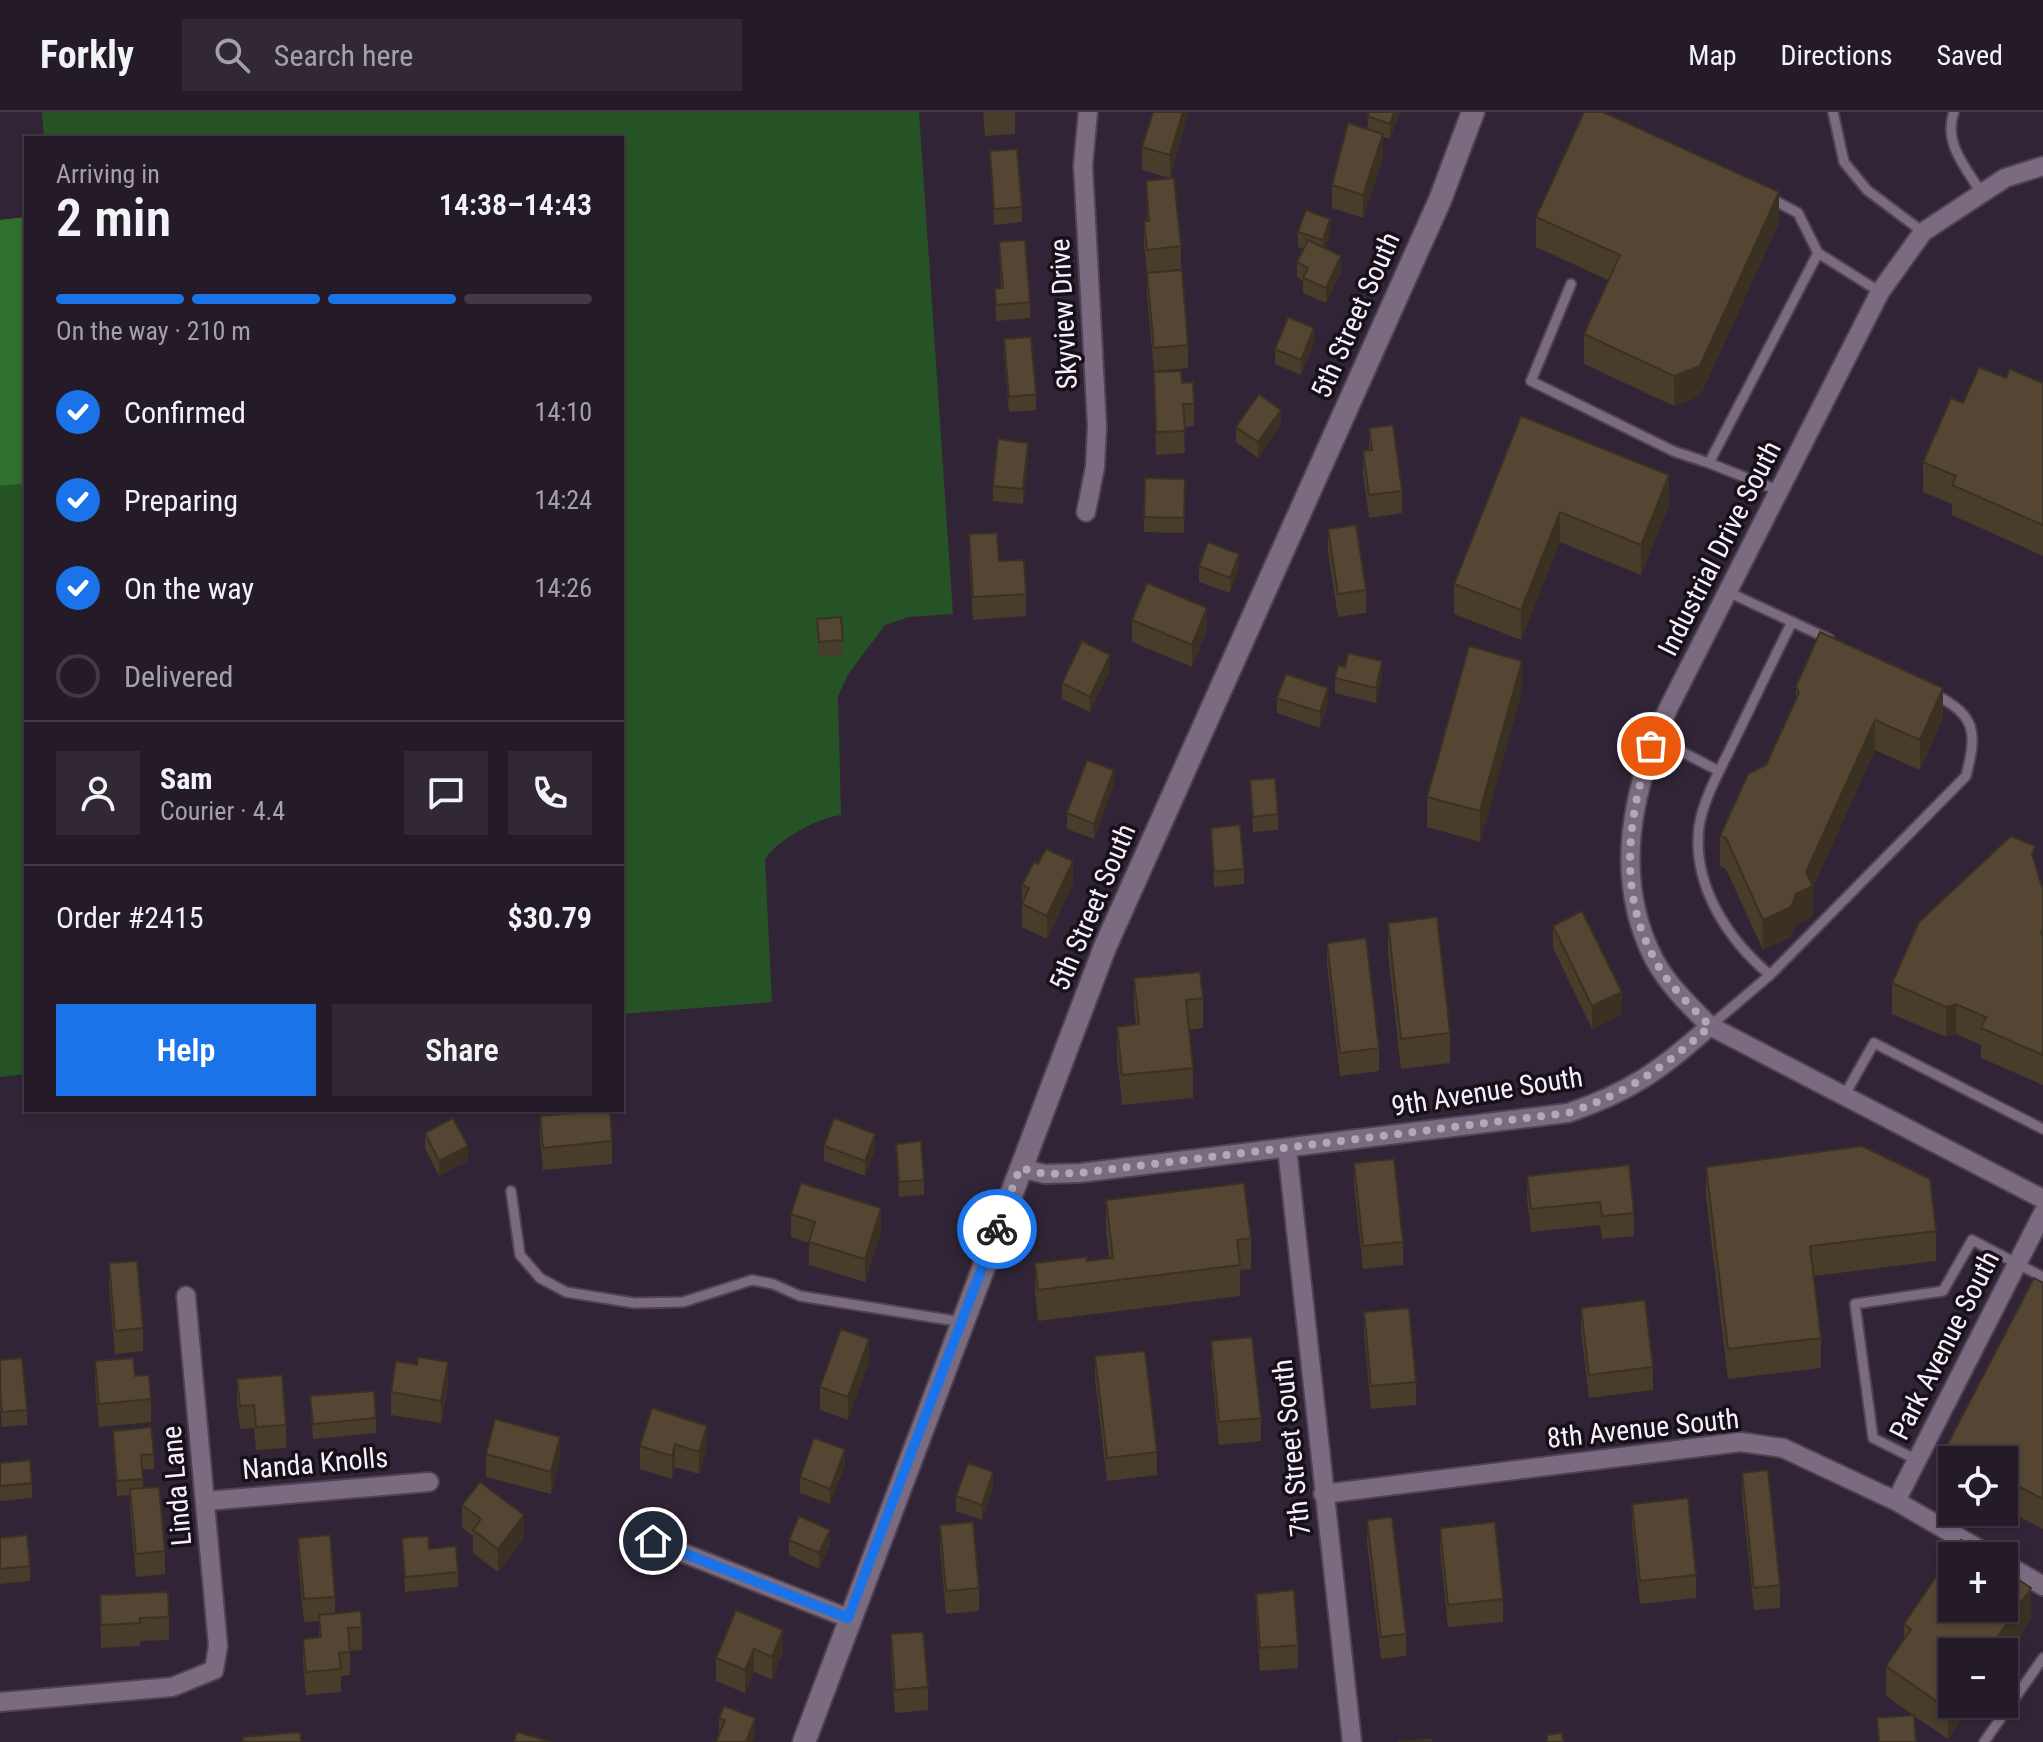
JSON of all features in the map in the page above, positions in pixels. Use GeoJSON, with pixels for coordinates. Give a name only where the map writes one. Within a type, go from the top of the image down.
{"type":"FeatureCollection","features":[{"type":"Feature","properties":{"kind":"street","name":"Skyview Drive"},"geometry":{"type":"LineString","coordinates":[[1086,512],[1095,467],[1097,426],[1083,165],[1088,112]]}},
{"type":"Feature","properties":{"kind":"street","name":"5th Street South"},"geometry":{"type":"LineString","coordinates":[[804,1742],[848,1618],[1105,947],[1440,200],[1473,112]]}},
{"type":"Feature","properties":{"kind":"street","name":"Industrial Drive South"},"geometry":{"type":"LineString","coordinates":[[1710,1026],[1683,998],[1655,961],[1639,921],[1629,829],[1635,797],[1655,738],[1880,292],[1923,232],[2005,178],[2043,166]]}},
{"type":"Feature","properties":{"kind":"street","name":"9th Avenue South"},"geometry":{"type":"LineString","coordinates":[[1020,1168],[1045,1174],[1080,1173],[1568,1113],[1614,1097],[1664,1067],[1710,1026]]}},
{"type":"Feature","properties":{"kind":"street"},"geometry":{"type":"LineString","coordinates":[[1710,1026],[2043,1199]]}},
{"type":"Feature","properties":{"kind":"street","name":"7th Street South"},"geometry":{"type":"LineString","coordinates":[[1287,1148],[1352,1742]]}},
{"type":"Feature","properties":{"kind":"street","name":"Park Avenue South"},"geometry":{"type":"LineString","coordinates":[[1896,1501],[2043,1213]]}},
{"type":"Feature","properties":{"kind":"street","name":"Linda Lane"},"geometry":{"type":"LineString","coordinates":[[0,1702],[172,1687],[214,1670],[218,1646],[186,1296]]}},
{"type":"Feature","properties":{"kind":"street","name":"8th Avenue South"},"geometry":{"type":"LineString","coordinates":[[1323,1494],[1741,1442],[1783,1448],[1896,1501],[1967,1542]]}},
{"type":"Feature","properties":{"kind":"street","name":"Nanda Knolls"},"geometry":{"type":"LineString","coordinates":[[206,1501],[429,1482]]}},
{"type":"Feature","properties":{"kind":"street"},"geometry":{"type":"LineString","coordinates":[[653,1541],[848,1618]]}},
{"type":"Feature","properties":{"kind":"street"},"geometry":{"type":"LineString","coordinates":[[2018,1571],[2043,1586]]}},
{"type":"Feature","properties":{"kind":"lane"},"geometry":{"type":"LineString","coordinates":[[1833,112],[1844,162],[1867,190],[1923,232]]}},
{"type":"Feature","properties":{"kind":"lane"},"geometry":{"type":"LineString","coordinates":[[1954,112],[1950,122],[1953,147],[1981,192]]}},
{"type":"Feature","properties":{"kind":"lane"},"geometry":{"type":"LineString","coordinates":[[1756,191],[1798,213],[1818,253],[1880,292]]}},
{"type":"Feature","properties":{"kind":"lane"},"geometry":{"type":"LineString","coordinates":[[1709,463],[1818,253]]}},
{"type":"Feature","properties":{"kind":"lane"},"geometry":{"type":"LineString","coordinates":[[1571,284],[1531,381],[1673,451],[1780,491]]}},
{"type":"Feature","properties":{"kind":"lane"},"geometry":{"type":"LineString","coordinates":[[1728,592],[1837,643]]}},
{"type":"Feature","properties":{"kind":"lane"},"geometry":{"type":"LineString","coordinates":[[1770,975],[1751,959],[1716,915],[1701,861],[1699,827],[1719,771],[1792,622]]}},
{"type":"Feature","properties":{"kind":"lane"},"geometry":{"type":"LineString","coordinates":[[1710,1026],[1770,975],[1966,776],[1975,740],[1960,707],[1919,686]]}},
{"type":"Feature","properties":{"kind":"lane"},"geometry":{"type":"LineString","coordinates":[[1655,738],[1719,771]]}},
{"type":"Feature","properties":{"kind":"lane"},"geometry":{"type":"LineString","coordinates":[[1844,1096],[1874,1043],[2043,1129]]}},
{"type":"Feature","properties":{"kind":"lane"},"geometry":{"type":"LineString","coordinates":[[511,1191],[520,1255],[540,1278],[566,1292],[634,1303],[683,1302],[752,1280],[773,1284],[800,1296],[962,1322]]}},
{"type":"Feature","properties":{"kind":"lane"},"geometry":{"type":"LineString","coordinates":[[1917,1460],[1873,1438],[1855,1304],[1943,1291],[1972,1240],[2043,1277]]}},
{"type":"Feature","properties":{"kind":"lane"},"geometry":{"type":"LineString","coordinates":[[1984,1742],[2043,1658]]}},
{"type":"Feature","properties":{"kind":"green space"},"geometry":{"type":"Polygon","coordinates":[[[42,112],[919,112],[953,614],[909,617],[885,625],[849,673],[838,696],[841,815],[821,820],[799,831],[779,844],[765,859],[772,1002],[624,1014],[624,136],[44,136],[42,112]]]}},
{"type":"Feature","properties":{"kind":"green space"},"geometry":{"type":"Polygon","coordinates":[[[24,217],[24,1074],[0,1077],[0,220],[24,217]]]}},
{"type":"Feature","properties":{"kind":"green space"},"geometry":{"type":"Polygon","coordinates":[[[24,217],[24,483],[0,486],[0,220],[24,217]]]}},
{"type":"Feature","properties":{"kind":"building"},"geometry":{"type":"Polygon","coordinates":[[[1153,112],[1183,112],[1170,155],[1142,147],[1153,112]]]}},
{"type":"Feature","properties":{"kind":"building"},"geometry":{"type":"Polygon","coordinates":[[[1369,112],[1394,112],[1390,124],[1367,116],[1369,112]]]}},
{"type":"Feature","properties":{"kind":"building"},"geometry":{"type":"Polygon","coordinates":[[[1584,112],[1603,112],[1779,192],[1700,366],[1674,376],[1584,334],[1620,255],[1536,217],[1584,112]]]}},
{"type":"Feature","properties":{"kind":"building"},"geometry":{"type":"Polygon","coordinates":[[[1348,123],[1383,134],[1363,195],[1332,185],[1348,123]]]}},
{"type":"Feature","properties":{"kind":"building"},"geometry":{"type":"Polygon","coordinates":[[[1017,149],[1022,207],[994,209],[990,151],[1017,149]]]}},
{"type":"Feature","properties":{"kind":"building"},"geometry":{"type":"Polygon","coordinates":[[[1174,178],[1181,246],[1147,250],[1144,221],[1149,221],[1146,181],[1174,178]]]}},
{"type":"Feature","properties":{"kind":"building"},"geometry":{"type":"Polygon","coordinates":[[[1306,210],[1330,219],[1323,240],[1298,232],[1306,210]]]}},
{"type":"Feature","properties":{"kind":"building"},"geometry":{"type":"Polygon","coordinates":[[[1025,240],[1030,302],[996,305],[995,289],[1003,288],[999,242],[1025,240]]]}},
{"type":"Feature","properties":{"kind":"building"},"geometry":{"type":"Polygon","coordinates":[[[1308,240],[1341,256],[1326,288],[1303,278],[1308,268],[1297,262],[1308,240]]]}},
{"type":"Feature","properties":{"kind":"building"},"geometry":{"type":"Polygon","coordinates":[[[1182,270],[1188,345],[1154,348],[1147,273],[1182,270]]]}},
{"type":"Feature","properties":{"kind":"building"},"geometry":{"type":"Polygon","coordinates":[[[1288,317],[1314,328],[1301,360],[1275,349],[1288,317]]]}},
{"type":"Feature","properties":{"kind":"building"},"geometry":{"type":"Polygon","coordinates":[[[1031,337],[1036,394],[1009,397],[1004,339],[1031,337]]]}},
{"type":"Feature","properties":{"kind":"building"},"geometry":{"type":"Polygon","coordinates":[[[1979,367],[2006,378],[2010,369],[2043,383],[2043,525],[1952,485],[1956,476],[1923,462],[1951,398],[1963,403],[1979,367]]]}},
{"type":"Feature","properties":{"kind":"building"},"geometry":{"type":"Polygon","coordinates":[[[1181,371],[1182,383],[1193,382],[1194,404],[1183,404],[1185,431],[1156,432],[1154,372],[1181,371]]]}},
{"type":"Feature","properties":{"kind":"building"},"geometry":{"type":"Polygon","coordinates":[[[1259,394],[1281,410],[1258,442],[1236,427],[1259,394]]]}},
{"type":"Feature","properties":{"kind":"building"},"geometry":{"type":"Polygon","coordinates":[[[1521,416],[1669,475],[1641,545],[1560,512],[1521,610],[1454,584],[1521,416]]]}},
{"type":"Feature","properties":{"kind":"building"},"geometry":{"type":"Polygon","coordinates":[[[1393,425],[1402,491],[1369,495],[1363,451],[1372,450],[1369,428],[1393,425]]]}},
{"type":"Feature","properties":{"kind":"building"},"geometry":{"type":"Polygon","coordinates":[[[998,439],[1028,443],[1023,489],[993,486],[998,439]]]}},
{"type":"Feature","properties":{"kind":"building"},"geometry":{"type":"Polygon","coordinates":[[[1145,478],[1185,479],[1184,518],[1144,517],[1145,478]]]}},
{"type":"Feature","properties":{"kind":"building"},"geometry":{"type":"Polygon","coordinates":[[[1356,525],[1366,590],[1338,594],[1328,529],[1356,525]]]}},
{"type":"Feature","properties":{"kind":"building"},"geometry":{"type":"Polygon","coordinates":[[[997,533],[999,561],[1024,560],[1026,594],[973,597],[969,534],[997,533]]]}},
{"type":"Feature","properties":{"kind":"building"},"geometry":{"type":"Polygon","coordinates":[[[1208,542],[1239,554],[1230,578],[1199,566],[1208,542]]]}},
{"type":"Feature","properties":{"kind":"building"},"geometry":{"type":"Polygon","coordinates":[[[1147,583],[1207,608],[1192,645],[1132,620],[1147,583]]]}},
{"type":"Feature","properties":{"kind":"building"},"geometry":{"type":"Polygon","coordinates":[[[841,617],[843,640],[819,642],[817,619],[841,617]]]}},
{"type":"Feature","properties":{"kind":"building"},"geometry":{"type":"Polygon","coordinates":[[[1820,632],[1943,688],[1920,740],[1875,720],[1806,872],[1813,886],[1796,894],[1791,907],[1763,920],[1726,838],[1720,836],[1748,774],[1766,765],[1799,693],[1796,686],[1820,632]]]}},
{"type":"Feature","properties":{"kind":"building"},"geometry":{"type":"Polygon","coordinates":[[[1082,641],[1110,655],[1090,697],[1062,683],[1082,641]]]}},
{"type":"Feature","properties":{"kind":"building"},"geometry":{"type":"Polygon","coordinates":[[[1469,646],[1522,661],[1480,811],[1427,797],[1469,646]]]}},
{"type":"Feature","properties":{"kind":"building"},"geometry":{"type":"Polygon","coordinates":[[[1348,653],[1382,661],[1376,688],[1335,678],[1338,665],[1345,667],[1348,653]]]}},
{"type":"Feature","properties":{"kind":"building"},"geometry":{"type":"Polygon","coordinates":[[[1286,674],[1328,688],[1320,712],[1277,698],[1286,674]]]}},
{"type":"Feature","properties":{"kind":"building"},"geometry":{"type":"Polygon","coordinates":[[[1087,760],[1114,770],[1094,824],[1067,813],[1087,760]]]}},
{"type":"Feature","properties":{"kind":"building"},"geometry":{"type":"Polygon","coordinates":[[[1275,778],[1278,814],[1253,817],[1250,780],[1275,778]]]}},
{"type":"Feature","properties":{"kind":"building"},"geometry":{"type":"Polygon","coordinates":[[[1240,825],[1244,869],[1214,872],[1211,828],[1240,825]]]}},
{"type":"Feature","properties":{"kind":"building"},"geometry":{"type":"Polygon","coordinates":[[[2011,836],[2035,846],[2032,854],[2043,890],[2043,1055],[1981,1028],[1986,1017],[1956,1004],[1946,1007],[1892,983],[1919,922],[2011,836]]]}},
{"type":"Feature","properties":{"kind":"building"},"geometry":{"type":"Polygon","coordinates":[[[1046,849],[1073,861],[1047,916],[1022,904],[1029,888],[1022,885],[1034,862],[1038,864],[1046,849]]]}},
{"type":"Feature","properties":{"kind":"building"},"geometry":{"type":"Polygon","coordinates":[[[1582,911],[1622,992],[1592,1006],[1553,926],[1582,911]]]}},
{"type":"Feature","properties":{"kind":"building"},"geometry":{"type":"Polygon","coordinates":[[[1437,917],[1450,1033],[1401,1039],[1388,923],[1437,917]]]}},
{"type":"Feature","properties":{"kind":"building"},"geometry":{"type":"Polygon","coordinates":[[[1366,938],[1379,1048],[1340,1053],[1327,943],[1366,938]]]}},
{"type":"Feature","properties":{"kind":"building"},"geometry":{"type":"Polygon","coordinates":[[[1200,972],[1203,998],[1186,1000],[1193,1068],[1122,1075],[1117,1027],[1139,1024],[1134,978],[1200,972]]]}},
{"type":"Feature","properties":{"kind":"building"},"geometry":{"type":"Polygon","coordinates":[[[610,1112],[612,1141],[543,1148],[540,1116],[610,1112]]]}},
{"type":"Feature","properties":{"kind":"building"},"geometry":{"type":"Polygon","coordinates":[[[453,1118],[468,1146],[439,1161],[425,1133],[453,1118]]]}},
{"type":"Feature","properties":{"kind":"building"},"geometry":{"type":"Polygon","coordinates":[[[834,1118],[875,1134],[865,1161],[824,1146],[834,1118]]]}},
{"type":"Feature","properties":{"kind":"building"},"geometry":{"type":"Polygon","coordinates":[[[921,1141],[924,1180],[899,1182],[896,1144],[921,1141]]]}},
{"type":"Feature","properties":{"kind":"building"},"geometry":{"type":"Polygon","coordinates":[[[1862,1146],[1930,1179],[1936,1231],[1810,1246],[1821,1338],[1728,1349],[1706,1167],[1862,1146]]]}},
{"type":"Feature","properties":{"kind":"building"},"geometry":{"type":"Polygon","coordinates":[[[1394,1159],[1403,1242],[1363,1246],[1354,1163],[1394,1159]]]}},
{"type":"Feature","properties":{"kind":"building"},"geometry":{"type":"Polygon","coordinates":[[[1629,1165],[1634,1213],[1602,1216],[1600,1202],[1531,1209],[1527,1176],[1629,1165]]]}},
{"type":"Feature","properties":{"kind":"building"},"geometry":{"type":"Polygon","coordinates":[[[801,1183],[881,1208],[865,1259],[809,1242],[815,1222],[791,1214],[801,1183]]]}},
{"type":"Feature","properties":{"kind":"building"},"geometry":{"type":"Polygon","coordinates":[[[1244,1183],[1251,1238],[1237,1240],[1240,1265],[1038,1290],[1035,1263],[1087,1257],[1087,1261],[1113,1258],[1106,1200],[1244,1183]]]}},
{"type":"Feature","properties":{"kind":"building"},"geometry":{"type":"Polygon","coordinates":[[[137,1261],[143,1328],[115,1331],[109,1263],[137,1261]]]}},
{"type":"Feature","properties":{"kind":"building"},"geometry":{"type":"Polygon","coordinates":[[[2034,1278],[2043,1283],[2043,1499],[2018,1486],[2018,1446],[1947,1446],[2034,1278]]]}},
{"type":"Feature","properties":{"kind":"building"},"geometry":{"type":"Polygon","coordinates":[[[1645,1300],[1653,1367],[1589,1375],[1581,1308],[1645,1300]]]}},
{"type":"Feature","properties":{"kind":"building"},"geometry":{"type":"Polygon","coordinates":[[[1409,1308],[1416,1382],[1371,1386],[1364,1312],[1409,1308]]]}},
{"type":"Feature","properties":{"kind":"building"},"geometry":{"type":"Polygon","coordinates":[[[841,1329],[869,1339],[848,1397],[820,1387],[841,1329]]]}},
{"type":"Feature","properties":{"kind":"building"},"geometry":{"type":"Polygon","coordinates":[[[1252,1337],[1261,1418],[1219,1422],[1211,1341],[1252,1337]]]}},
{"type":"Feature","properties":{"kind":"building"},"geometry":{"type":"Polygon","coordinates":[[[1145,1351],[1157,1452],[1107,1458],[1095,1356],[1145,1351]]]}},
{"type":"Feature","properties":{"kind":"building"},"geometry":{"type":"Polygon","coordinates":[[[418,1357],[448,1362],[441,1401],[391,1392],[396,1361],[417,1365],[418,1357]]]}},
{"type":"Feature","properties":{"kind":"building"},"geometry":{"type":"Polygon","coordinates":[[[22,1358],[27,1410],[2,1412],[0,1360],[22,1358]]]}},
{"type":"Feature","properties":{"kind":"building"},"geometry":{"type":"Polygon","coordinates":[[[133,1358],[135,1376],[149,1375],[151,1399],[99,1404],[95,1361],[133,1358]]]}},
{"type":"Feature","properties":{"kind":"building"},"geometry":{"type":"Polygon","coordinates":[[[282,1375],[286,1425],[256,1427],[254,1405],[240,1406],[237,1379],[282,1375]]]}},
{"type":"Feature","properties":{"kind":"building"},"geometry":{"type":"Polygon","coordinates":[[[374,1391],[376,1418],[313,1424],[310,1396],[374,1391]]]}},
{"type":"Feature","properties":{"kind":"building"},"geometry":{"type":"Polygon","coordinates":[[[652,1408],[707,1426],[699,1452],[675,1444],[672,1456],[640,1446],[652,1408]]]}},
{"type":"Feature","properties":{"kind":"building"},"geometry":{"type":"Polygon","coordinates":[[[495,1419],[560,1437],[551,1472],[486,1454],[495,1419]]]}},
{"type":"Feature","properties":{"kind":"building"},"geometry":{"type":"Polygon","coordinates":[[[151,1427],[154,1454],[141,1455],[143,1479],[117,1481],[113,1431],[151,1427]]]}},
{"type":"Feature","properties":{"kind":"building"},"geometry":{"type":"Polygon","coordinates":[[[814,1438],[845,1449],[830,1489],[800,1477],[814,1438]]]}},
{"type":"Feature","properties":{"kind":"building"},"geometry":{"type":"Polygon","coordinates":[[[30,1460],[32,1483],[0,1486],[0,1463],[30,1460]]]}},
{"type":"Feature","properties":{"kind":"building"},"geometry":{"type":"Polygon","coordinates":[[[968,1463],[993,1472],[982,1505],[956,1496],[968,1463]]]}},
{"type":"Feature","properties":{"kind":"building"},"geometry":{"type":"Polygon","coordinates":[[[1768,1470],[1780,1585],[1754,1588],[1742,1473],[1768,1470]]]}},
{"type":"Feature","properties":{"kind":"building"},"geometry":{"type":"Polygon","coordinates":[[[480,1482],[524,1515],[498,1549],[473,1530],[481,1519],[462,1505],[480,1482]]]}},
{"type":"Feature","properties":{"kind":"building"},"geometry":{"type":"Polygon","coordinates":[[[159,1487],[165,1551],[136,1554],[130,1489],[159,1487]]]}},
{"type":"Feature","properties":{"kind":"building"},"geometry":{"type":"Polygon","coordinates":[[[1688,1498],[1696,1575],[1640,1581],[1632,1504],[1688,1498]]]}},
{"type":"Feature","properties":{"kind":"building"},"geometry":{"type":"Polygon","coordinates":[[[799,1516],[830,1530],[819,1553],[789,1540],[799,1516]]]}},
{"type":"Feature","properties":{"kind":"building"},"geometry":{"type":"Polygon","coordinates":[[[1392,1517],[1406,1634],[1381,1637],[1367,1520],[1392,1517]]]}},
{"type":"Feature","properties":{"kind":"building"},"geometry":{"type":"Polygon","coordinates":[[[973,1522],[979,1588],[946,1591],[940,1525],[973,1522]]]}},
{"type":"Feature","properties":{"kind":"building"},"geometry":{"type":"Polygon","coordinates":[[[1495,1522],[1503,1599],[1448,1605],[1440,1528],[1495,1522]]]}},
{"type":"Feature","properties":{"kind":"building"},"geometry":{"type":"Polygon","coordinates":[[[27,1535],[30,1566],[0,1569],[0,1538],[27,1535]]]}},
{"type":"Feature","properties":{"kind":"building"},"geometry":{"type":"Polygon","coordinates":[[[330,1535],[335,1597],[304,1599],[298,1538],[330,1535]]]}},
{"type":"Feature","properties":{"kind":"building"},"geometry":{"type":"Polygon","coordinates":[[[428,1536],[429,1549],[456,1546],[458,1572],[405,1577],[402,1538],[428,1536]]]}},
{"type":"Feature","properties":{"kind":"building"},"geometry":{"type":"Polygon","coordinates":[[[1938,1574],[1938,1622],[2008,1622],[1997,1638],[1938,1638],[1938,1702],[1886,1666],[1911,1629],[1904,1624],[1938,1574]]]}},
{"type":"Feature","properties":{"kind":"building"},"geometry":{"type":"Polygon","coordinates":[[[2018,1579],[2031,1588],[2018,1607],[2018,1579]]]}},
{"type":"Feature","properties":{"kind":"building"},"geometry":{"type":"Polygon","coordinates":[[[1294,1590],[1298,1645],[1260,1648],[1256,1594],[1294,1590]]]}},
{"type":"Feature","properties":{"kind":"building"},"geometry":{"type":"Polygon","coordinates":[[[168,1592],[169,1617],[140,1618],[140,1623],[101,1625],[100,1595],[168,1592]]]}},
{"type":"Feature","properties":{"kind":"building"},"geometry":{"type":"Polygon","coordinates":[[[736,1610],[783,1630],[772,1657],[754,1649],[745,1670],[716,1658],[736,1610]]]}},
{"type":"Feature","properties":{"kind":"building"},"geometry":{"type":"Polygon","coordinates":[[[361,1611],[362,1627],[348,1628],[350,1652],[339,1653],[341,1669],[306,1672],[303,1639],[321,1637],[319,1615],[361,1611]]]}},
{"type":"Feature","properties":{"kind":"building"},"geometry":{"type":"Polygon","coordinates":[[[923,1632],[928,1687],[895,1690],[891,1634],[923,1632]]]}},
{"type":"Feature","properties":{"kind":"building"},"geometry":{"type":"Polygon","coordinates":[[[724,1706],[755,1718],[746,1742],[716,1742],[725,1720],[719,1718],[724,1706]]]}},
{"type":"Feature","properties":{"kind":"building"},"geometry":{"type":"Polygon","coordinates":[[[1914,1715],[1916,1742],[1879,1742],[1877,1718],[1914,1715]]]}},
{"type":"Feature","properties":{"kind":"building"},"geometry":{"type":"Polygon","coordinates":[[[300,1732],[301,1742],[243,1742],[243,1737],[300,1732]]]}},
{"type":"Feature","properties":{"kind":"building"},"geometry":{"type":"Polygon","coordinates":[[[517,1732],[552,1742],[514,1742],[517,1732]]]}},
{"type":"Feature","properties":{"kind":"building"},"geometry":{"type":"Polygon","coordinates":[[[1562,1733],[1563,1742],[1547,1742],[1547,1735],[1562,1733]]]}},
{"type":"Feature","properties":{"kind":"building"},"geometry":{"type":"Polygon","coordinates":[[[1431,1739],[1431,1742],[1398,1742],[1431,1739]]]}},
{"type":"Feature","properties":{"kind":"way so far"},"geometry":{"type":"LineString","coordinates":[[997,1229],[1020,1168],[1045,1174],[1080,1173],[1568,1113],[1614,1097],[1664,1067],[1710,1026],[1683,998],[1655,961],[1639,921],[1631,875],[1629,829],[1651,746]]}},
{"type":"Feature","properties":{"kind":"route"},"geometry":{"type":"LineString","coordinates":[[653,1541],[848,1618],[997,1229]]}}]}
